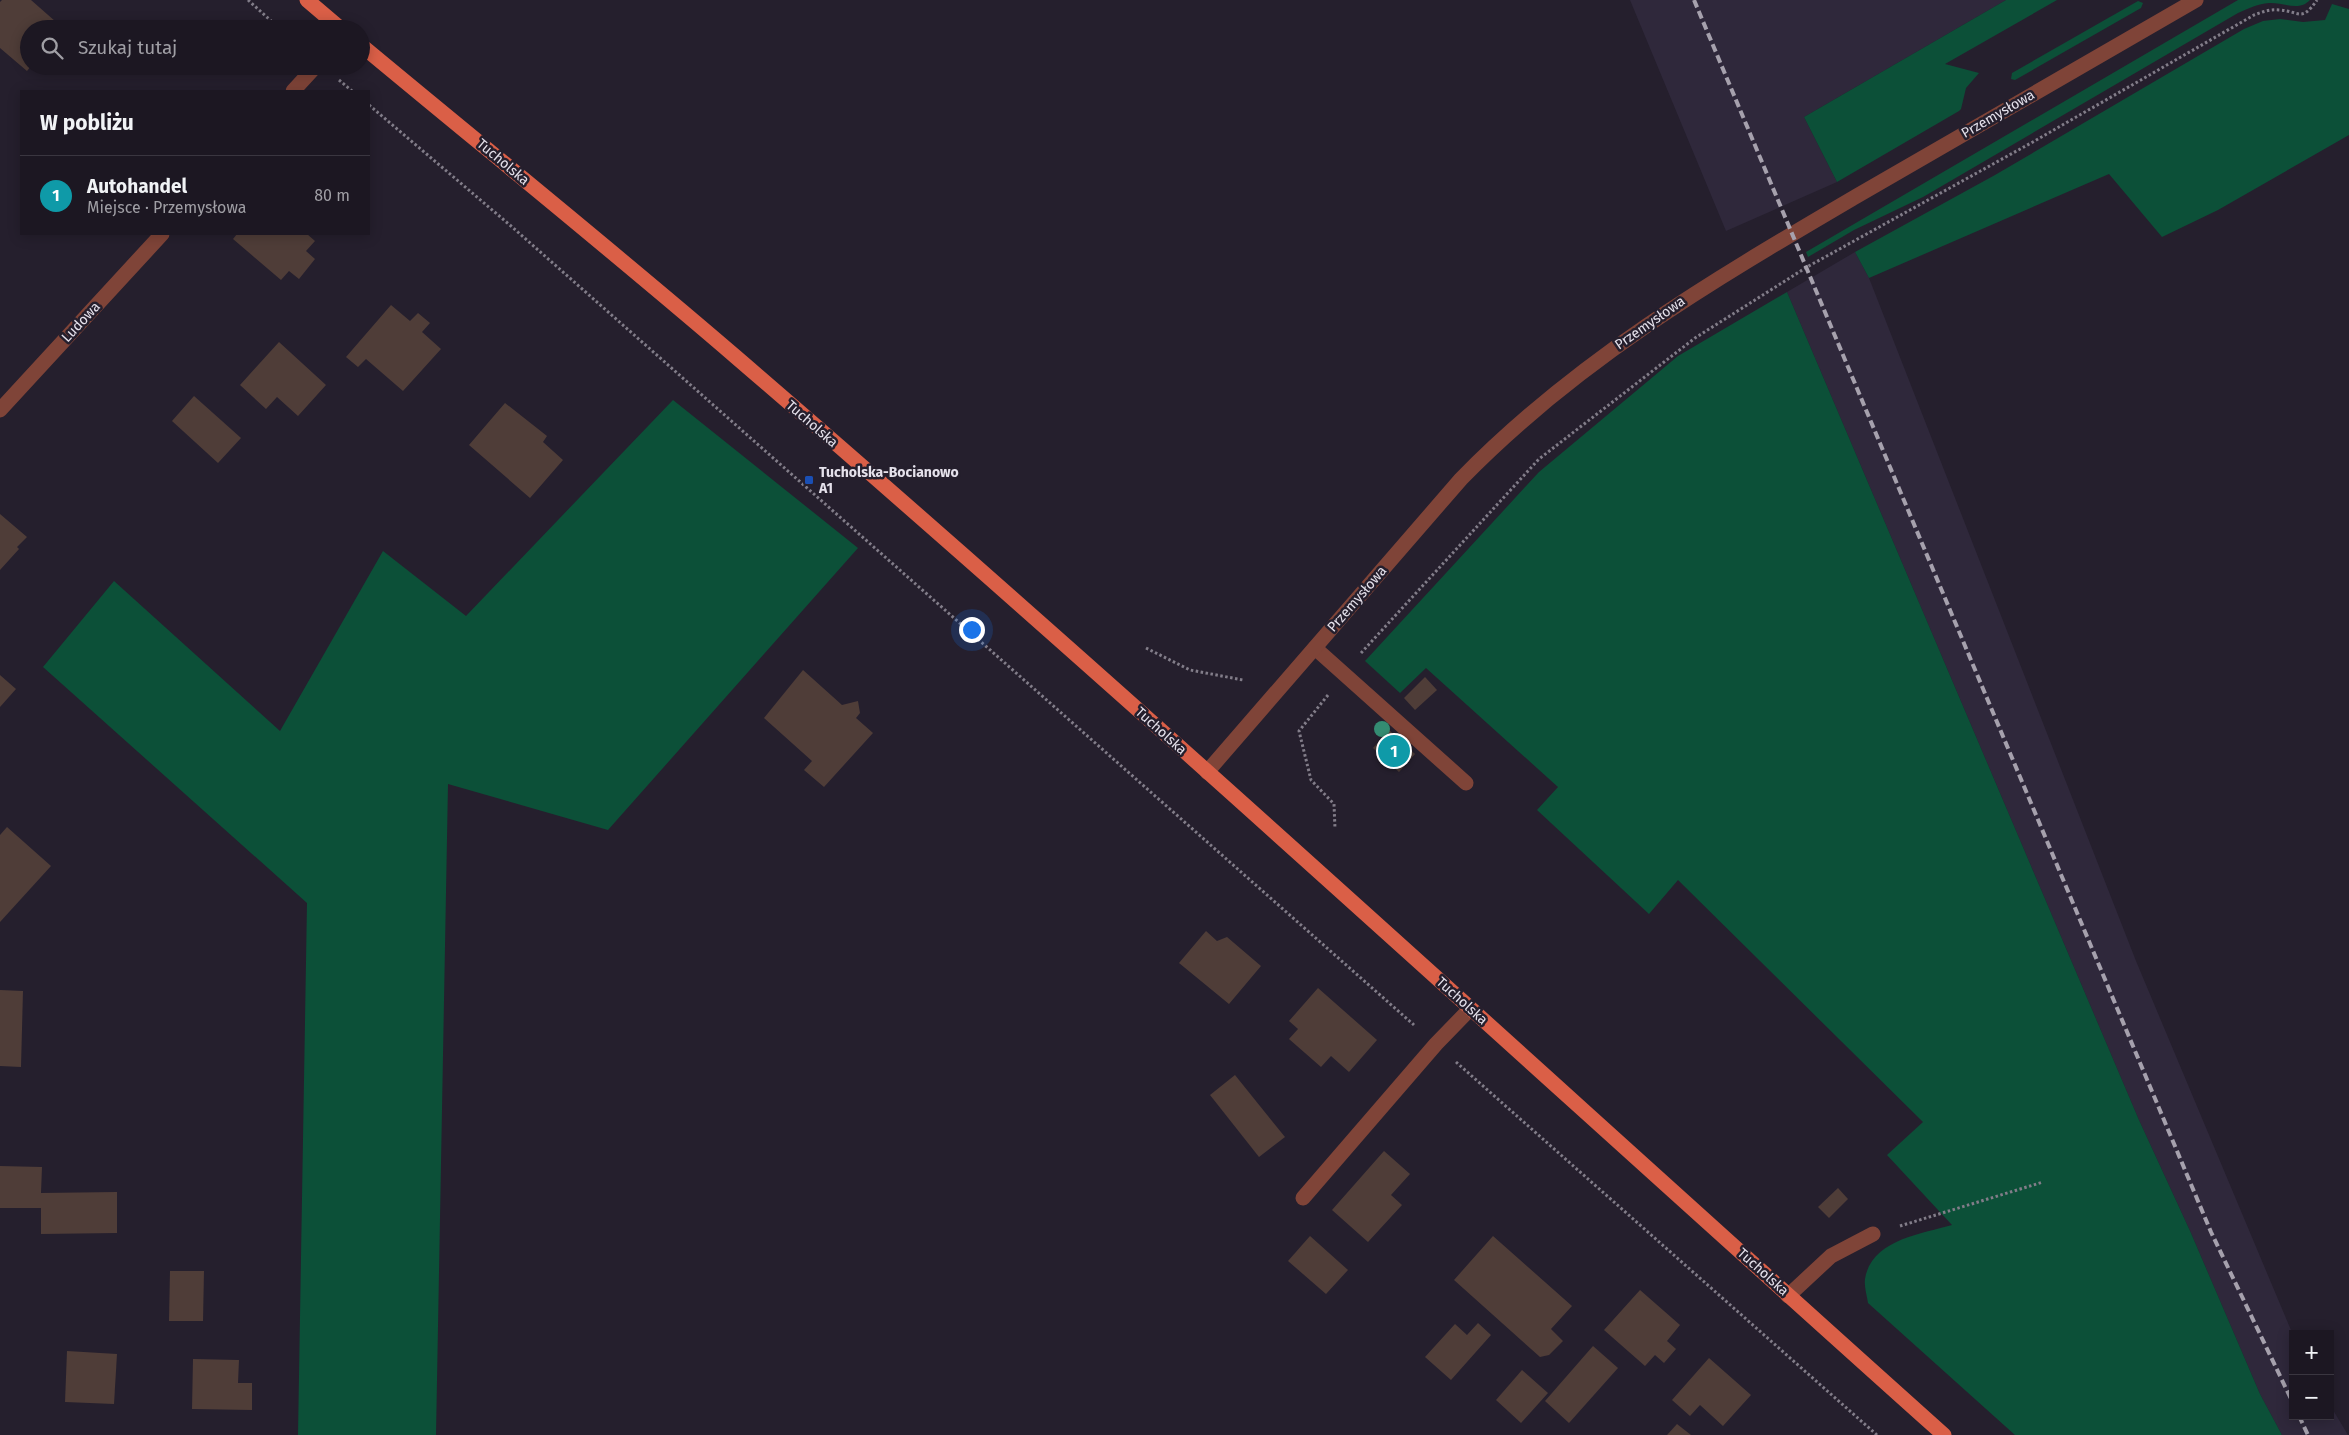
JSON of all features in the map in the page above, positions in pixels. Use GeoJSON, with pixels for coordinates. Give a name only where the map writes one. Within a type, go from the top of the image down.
{"type":"FeatureCollection","features":[{"type":"Feature","properties":{"kind":"main road"},"geometry":{"type":"LineString","coordinates":[[307,0],[330,20]]}},
{"type":"Feature","properties":{"kind":"main road","name":"Tucholska"},"geometry":{"type":"LineString","coordinates":[[370,52],[734,355],[1207,772],[1944,1435]]}},
{"type":"Feature","properties":{"kind":"street","name":"Przemysłowa"},"geometry":{"type":"LineString","coordinates":[[1207,772],[1461,480],[1500,440],[1590,365],[1698,290],[2196,0]]}},
{"type":"Feature","properties":{"kind":"street"},"geometry":{"type":"LineString","coordinates":[[294,90],[308,75]]}},
{"type":"Feature","properties":{"kind":"street","name":"Ludowa"},"geometry":{"type":"LineString","coordinates":[[0,410],[161,235]]}},
{"type":"Feature","properties":{"kind":"street"},"geometry":{"type":"LineString","coordinates":[[1315,648],[1466,783]]}},
{"type":"Feature","properties":{"kind":"street"},"geometry":{"type":"LineString","coordinates":[[1303,1198],[1436,1044],[1470,1008]]}},
{"type":"Feature","properties":{"kind":"street"},"geometry":{"type":"LineString","coordinates":[[1788,1296],[1831,1256],[1873,1234]]}},
{"type":"Feature","properties":{"kind":"path"},"geometry":{"type":"LineString","coordinates":[[248,0],[270,20]]}},
{"type":"Feature","properties":{"kind":"path"},"geometry":{"type":"LineString","coordinates":[[1335,829],[1334,804],[1311,780],[1300,731],[1344,674],[1539,459],[1695,338],[1807,267],[2031,143],[2254,15],[2272,10],[2282,10],[2298,14],[2305,13],[2310,11],[2317,0]]}},
{"type":"Feature","properties":{"kind":"path"},"geometry":{"type":"LineString","coordinates":[[370,107],[511,226],[1877,1435]]}},
{"type":"Feature","properties":{"kind":"path"},"geometry":{"type":"LineString","coordinates":[[1146,648],[1190,670],[1243,680]]}},
{"type":"Feature","properties":{"kind":"path"},"geometry":{"type":"LineString","coordinates":[[1873,1234],[2043,1182]]}},
{"type":"Feature","properties":{"kind":"shaded area"},"geometry":{"type":"Polygon","coordinates":[[[1630,0],[2006,0],[1804,117],[1837,182],[1726,231],[1630,0]]]}},
{"type":"Feature","properties":{"kind":"shaded area"},"geometry":{"type":"Polygon","coordinates":[[[1855,252],[1869,278],[2136,961],[2291,1330],[2289,1330],[2289,1420],[2334,1420],[2334,1412],[2348,1435],[2282,1435],[2260,1394],[2191,1233],[2139,1120],[1787,292],[1855,252]]]}},
{"type":"Feature","properties":{"kind":"green space"},"geometry":{"type":"Polygon","coordinates":[[[2006,0],[2057,0],[1945,64],[1979,73],[1966,88],[1959,111],[1837,182],[1804,117],[2006,0]]]}},
{"type":"Feature","properties":{"kind":"green space"},"geometry":{"type":"Polygon","coordinates":[[[2238,0],[2310,0],[2306,4],[2296,6],[2274,3],[2265,4],[2254,6],[2238,13],[1923,197],[1854,230],[1808,257],[1806,252],[2238,0]]]}},
{"type":"Feature","properties":{"kind":"green space"},"geometry":{"type":"Polygon","coordinates":[[[2138,1],[2143,3],[2141,8],[2015,80],[2011,79],[2012,73],[2138,1]]]}},
{"type":"Feature","properties":{"kind":"green space"},"geometry":{"type":"Polygon","coordinates":[[[2332,4],[2349,9],[2349,135],[2218,210],[2162,237],[2109,174],[1869,278],[1855,252],[1995,175],[2244,29],[2263,21],[2280,19],[2303,22],[2325,20],[2332,4]]]}},
{"type":"Feature","properties":{"kind":"green space"},"geometry":{"type":"Polygon","coordinates":[[[1787,292],[2139,1120],[2191,1233],[2260,1394],[2282,1435],[2015,1435],[1868,1303],[1865,1279],[1869,1266],[1877,1255],[1899,1241],[1952,1225],[1887,1155],[1923,1122],[1678,880],[1649,914],[1537,810],[1558,787],[1426,668],[1400,693],[1365,661],[1539,472],[1678,356],[1787,292]]]}},
{"type":"Feature","properties":{"kind":"green space"},"geometry":{"type":"Polygon","coordinates":[[[673,400],[858,548],[608,830],[448,784],[436,1435],[298,1435],[307,903],[43,667],[114,581],[280,731],[383,551],[466,616],[673,400]]]}},
{"type":"Feature","properties":{"kind":"building"},"geometry":{"type":"Polygon","coordinates":[[[2,0],[31,0],[54,20],[20,20],[20,65],[0,48],[0,2],[2,0]]]}},
{"type":"Feature","properties":{"kind":"building"},"geometry":{"type":"Polygon","coordinates":[[[236,235],[308,235],[315,241],[306,251],[315,259],[299,279],[289,271],[281,280],[233,239],[236,235]]]}},
{"type":"Feature","properties":{"kind":"building"},"geometry":{"type":"Polygon","coordinates":[[[391,305],[410,321],[418,313],[430,323],[422,332],[441,349],[403,391],[366,359],[358,367],[346,357],[391,305]]]}},
{"type":"Feature","properties":{"kind":"building"},"geometry":{"type":"Polygon","coordinates":[[[279,342],[326,385],[298,416],[277,397],[266,409],[240,385],[279,342]]]}},
{"type":"Feature","properties":{"kind":"building"},"geometry":{"type":"Polygon","coordinates":[[[194,396],[241,438],[218,463],[172,421],[194,396]]]}},
{"type":"Feature","properties":{"kind":"building"},"geometry":{"type":"Polygon","coordinates":[[[505,403],[547,436],[543,442],[563,460],[530,498],[469,445],[505,403]]]}},
{"type":"Feature","properties":{"kind":"building"},"geometry":{"type":"Polygon","coordinates":[[[0,514],[27,537],[0,570],[0,514]]]}},
{"type":"Feature","properties":{"kind":"building"},"geometry":{"type":"Polygon","coordinates":[[[803,670],[842,705],[858,701],[860,713],[856,718],[873,733],[824,787],[804,770],[812,761],[764,718],[803,670]]]}},
{"type":"Feature","properties":{"kind":"building"},"geometry":{"type":"Polygon","coordinates":[[[0,675],[16,689],[0,707],[0,675]]]}},
{"type":"Feature","properties":{"kind":"building"},"geometry":{"type":"Polygon","coordinates":[[[1425,677],[1437,690],[1415,710],[1404,698],[1425,677]]]}},
{"type":"Feature","properties":{"kind":"building"},"geometry":{"type":"Polygon","coordinates":[[[1389,730],[1415,754],[1399,772],[1373,748],[1389,730]]]}},
{"type":"Feature","properties":{"kind":"building"},"geometry":{"type":"Polygon","coordinates":[[[7,827],[51,866],[0,922],[0,835],[7,827]]]}},
{"type":"Feature","properties":{"kind":"building"},"geometry":{"type":"Polygon","coordinates":[[[1206,931],[1217,941],[1227,937],[1261,966],[1229,1004],[1179,963],[1206,931]]]}},
{"type":"Feature","properties":{"kind":"building"},"geometry":{"type":"Polygon","coordinates":[[[1318,988],[1377,1040],[1349,1072],[1331,1056],[1321,1067],[1289,1039],[1298,1029],[1289,1021],[1318,988]]]}},
{"type":"Feature","properties":{"kind":"building"},"geometry":{"type":"Polygon","coordinates":[[[0,990],[23,991],[21,1067],[0,1066],[0,990]]]}},
{"type":"Feature","properties":{"kind":"building"},"geometry":{"type":"Polygon","coordinates":[[[1235,1075],[1285,1137],[1259,1157],[1210,1095],[1235,1075]]]}},
{"type":"Feature","properties":{"kind":"building"},"geometry":{"type":"Polygon","coordinates":[[[1384,1151],[1410,1174],[1391,1195],[1402,1205],[1368,1242],[1332,1210],[1384,1151]]]}},
{"type":"Feature","properties":{"kind":"building"},"geometry":{"type":"Polygon","coordinates":[[[0,1166],[42,1167],[41,1193],[117,1192],[117,1233],[41,1234],[41,1208],[0,1208],[0,1166]]]}},
{"type":"Feature","properties":{"kind":"building"},"geometry":{"type":"Polygon","coordinates":[[[1838,1188],[1848,1199],[1829,1218],[1818,1207],[1838,1188]]]}},
{"type":"Feature","properties":{"kind":"building"},"geometry":{"type":"Polygon","coordinates":[[[1310,1236],[1348,1270],[1326,1294],[1288,1261],[1310,1236]]]}},
{"type":"Feature","properties":{"kind":"building"},"geometry":{"type":"Polygon","coordinates":[[[1493,1236],[1572,1306],[1551,1329],[1563,1341],[1549,1355],[1540,1357],[1454,1280],[1493,1236]]]}},
{"type":"Feature","properties":{"kind":"building"},"geometry":{"type":"Polygon","coordinates":[[[170,1271],[204,1271],[203,1321],[169,1321],[170,1271]]]}},
{"type":"Feature","properties":{"kind":"building"},"geometry":{"type":"Polygon","coordinates":[[[1640,1290],[1680,1325],[1667,1341],[1676,1349],[1664,1363],[1655,1355],[1645,1366],[1604,1330],[1640,1290]]]}},
{"type":"Feature","properties":{"kind":"building"},"geometry":{"type":"Polygon","coordinates":[[[1478,1323],[1491,1335],[1451,1380],[1425,1357],[1455,1324],[1467,1335],[1478,1323]]]}},
{"type":"Feature","properties":{"kind":"building"},"geometry":{"type":"Polygon","coordinates":[[[1593,1346],[1618,1368],[1569,1423],[1545,1401],[1593,1346]]]}},
{"type":"Feature","properties":{"kind":"building"},"geometry":{"type":"Polygon","coordinates":[[[67,1351],[117,1354],[114,1404],[65,1402],[67,1351]]]}},
{"type":"Feature","properties":{"kind":"building"},"geometry":{"type":"Polygon","coordinates":[[[1709,1358],[1751,1395],[1723,1426],[1700,1405],[1690,1416],[1672,1400],[1709,1358]]]}},
{"type":"Feature","properties":{"kind":"building"},"geometry":{"type":"Polygon","coordinates":[[[193,1359],[239,1360],[238,1383],[252,1383],[252,1410],[192,1409],[193,1359]]]}},
{"type":"Feature","properties":{"kind":"building"},"geometry":{"type":"Polygon","coordinates":[[[1522,1370],[1548,1393],[1521,1423],[1496,1400],[1522,1370]]]}},
{"type":"Feature","properties":{"kind":"building"},"geometry":{"type":"Polygon","coordinates":[[[1677,1424],[1691,1435],[1667,1435],[1677,1424]]]}},
{"type":"Feature","properties":{"kind":"railway"},"geometry":{"type":"LineString","coordinates":[[1694,0],[2211,1232],[2289,1395]]}},
{"type":"Feature","properties":{"kind":"railway"},"geometry":{"type":"LineString","coordinates":[[2301,1420],[2308,1435]]}},
{"type":"Feature","properties":{"kind":"place","name":"Tucholska-Bocianowo A1"},"geometry":{"type":"Point","coordinates":[809,480]}},
{"type":"Feature","properties":{"kind":"place","name":"Autohandel"},"geometry":{"type":"Point","coordinates":[1394,751]}}]}
